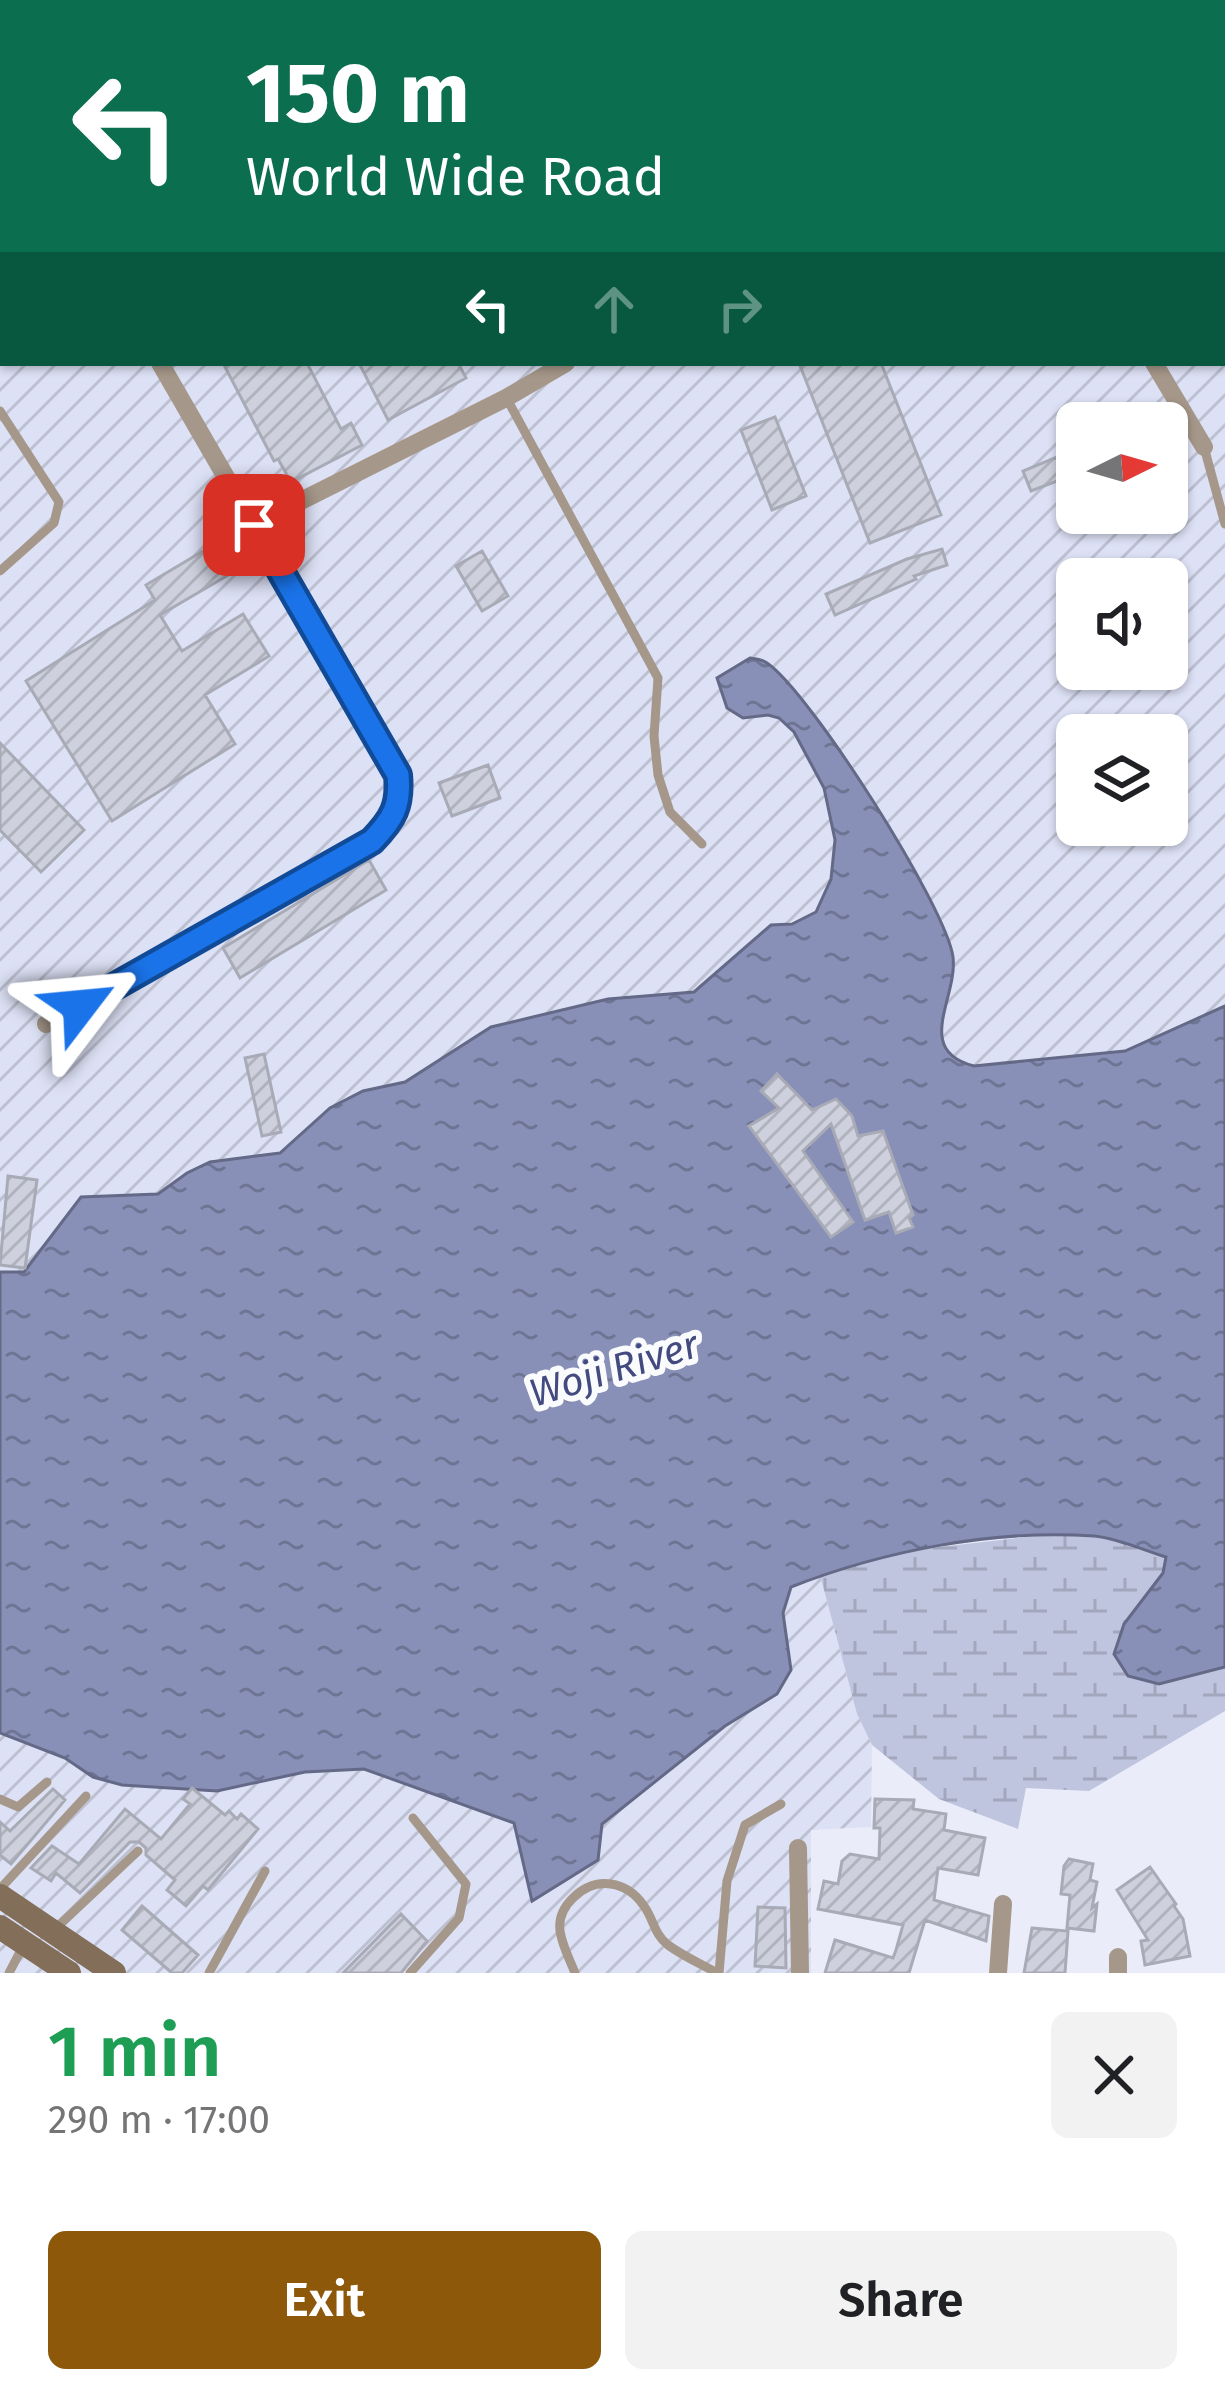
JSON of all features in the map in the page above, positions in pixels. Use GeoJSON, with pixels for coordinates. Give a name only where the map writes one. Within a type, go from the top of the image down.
{"type":"FeatureCollection","features":[{"type":"Feature","properties":{"kind":"main road"},"geometry":{"type":"LineString","coordinates":[[0,1892],[114,1973]]}},
{"type":"Feature","properties":{"kind":"main road"},"geometry":{"type":"LineString","coordinates":[[0,1927],[70,1973]]}},
{"type":"Feature","properties":{"kind":"street"},"geometry":{"type":"LineString","coordinates":[[46,1024],[372,841],[393,819],[400,799],[398,775],[162,366]]}},
{"type":"Feature","properties":{"kind":"street"},"geometry":{"type":"LineString","coordinates":[[254,525],[561,366]]}},
{"type":"Feature","properties":{"kind":"street"},"geometry":{"type":"LineString","coordinates":[[1156,366],[1204,447]]}},
{"type":"Feature","properties":{"kind":"street"},"geometry":{"type":"LineString","coordinates":[[799,1848],[800,1973]]}},
{"type":"Feature","properties":{"kind":"street"},"geometry":{"type":"LineString","coordinates":[[998,1973],[1003,1904]]}},
{"type":"Feature","properties":{"kind":"lane"},"geometry":{"type":"LineString","coordinates":[[506,398],[658,678],[654,736],[658,776],[670,812],[702,844]]}},
{"type":"Feature","properties":{"kind":"lane"},"geometry":{"type":"LineString","coordinates":[[0,411],[59,502],[54,523],[0,571]]}},
{"type":"Feature","properties":{"kind":"lane"},"geometry":{"type":"LineString","coordinates":[[1204,447],[1225,524]]}},
{"type":"Feature","properties":{"kind":"lane"},"geometry":{"type":"LineString","coordinates":[[0,1799],[18,1808],[47,1782]]}},
{"type":"Feature","properties":{"kind":"lane"},"geometry":{"type":"LineString","coordinates":[[0,1892],[86,1796]]}},
{"type":"Feature","properties":{"kind":"lane"},"geometry":{"type":"LineString","coordinates":[[575,1973],[558,1929],[559,1916],[575,1895],[594,1883],[626,1888],[646,1908],[654,1930],[670,1946],[718,1973],[727,1881],[745,1825],[781,1804]]}},
{"type":"Feature","properties":{"kind":"lane"},"geometry":{"type":"LineString","coordinates":[[410,1973],[460,1918],[466,1884],[413,1818]]}},
{"type":"Feature","properties":{"kind":"lane"},"geometry":{"type":"LineString","coordinates":[[54,1930],[138,1851]]}},
{"type":"Feature","properties":{"kind":"lane"},"geometry":{"type":"LineString","coordinates":[[209,1973],[265,1871]]}},
{"type":"Feature","properties":{"kind":"lane"},"geometry":{"type":"LineString","coordinates":[[0,1966],[9,1972],[25,1942]]}},
{"type":"Feature","properties":{"kind":"shaded area"},"geometry":{"type":"Polygon","coordinates":[[[0,366],[1225,366],[1225,1006],[1125,1051],[973,1066],[956,1062],[943,1046],[941,1026],[953,978],[891,836],[808,704],[743,718],[779,718],[794,732],[824,788],[835,840],[831,879],[816,912],[756,935],[740,955],[694,992],[608,999],[491,1027],[405,1082],[363,1091],[331,1108],[281,1153],[210,1162],[158,1194],[81,1197],[24,1272],[0,1272],[0,366]]]}},
{"type":"Feature","properties":{"kind":"shaded area"},"geometry":{"type":"Polygon","coordinates":[[[820,1575],[857,1714],[872,1745],[871,1827],[811,1830],[811,1973],[0,1973],[0,1733],[65,1758],[93,1777],[217,1791],[305,1772],[364,1769],[514,1823],[533,1900],[598,1860],[602,1824],[725,1726],[777,1694],[791,1670],[783,1613],[791,1587],[820,1575]]]}},
{"type":"Feature","properties":{"kind":"green space"},"geometry":{"type":"Polygon","coordinates":[[[1035,1536],[1098,1536],[1166,1556],[1163,1572],[1124,1624],[1159,1684],[1225,1667],[1225,1711],[1089,1791],[1026,1788],[1018,1829],[939,1799],[872,1745],[857,1714],[820,1575],[895,1552],[1035,1536]]]}},
{"type":"Feature","properties":{"kind":"water","name":"Woji River"},"geometry":{"type":"Polygon","coordinates":[[[750,658],[767,663],[813,714],[874,802],[927,894],[953,957],[942,1035],[956,1058],[974,1066],[1125,1051],[1225,1006],[1225,1667],[1159,1684],[1128,1676],[1114,1654],[1124,1624],[1163,1573],[1166,1557],[1112,1539],[1056,1535],[978,1540],[901,1553],[826,1574],[791,1587],[783,1613],[791,1670],[777,1694],[725,1726],[602,1824],[598,1860],[532,1901],[514,1823],[364,1769],[305,1772],[217,1791],[122,1785],[93,1777],[65,1758],[0,1733],[0,1272],[24,1272],[81,1197],[158,1194],[210,1162],[280,1153],[330,1108],[363,1091],[405,1082],[491,1027],[608,999],[694,992],[771,925],[792,924],[816,912],[831,879],[835,840],[824,788],[794,732],[779,718],[743,718],[727,708],[717,678],[750,658]]]}},
{"type":"Feature","properties":{"kind":"building"},"geometry":{"type":"Polygon","coordinates":[[[225,366],[309,366],[341,429],[351,423],[362,445],[291,482],[278,459],[274,461],[225,366]]]}},
{"type":"Feature","properties":{"kind":"building"},"geometry":{"type":"Polygon","coordinates":[[[361,366],[460,366],[466,378],[388,420],[361,366]]]}},
{"type":"Feature","properties":{"kind":"building"},"geometry":{"type":"Polygon","coordinates":[[[800,366],[882,366],[941,515],[870,543],[800,366]]]}},
{"type":"Feature","properties":{"kind":"building"},"geometry":{"type":"Polygon","coordinates":[[[775,417],[806,496],[772,510],[741,430],[775,417]]]}},
{"type":"Feature","properties":{"kind":"building"},"geometry":{"type":"Polygon","coordinates":[[[1056,457],[1056,481],[1031,491],[1023,471],[1056,457]]]}},
{"type":"Feature","properties":{"kind":"building"},"geometry":{"type":"Polygon","coordinates":[[[225,538],[242,567],[160,615],[182,651],[243,614],[269,656],[205,695],[235,744],[112,821],[26,681],[155,600],[146,585],[225,538]]]}},
{"type":"Feature","properties":{"kind":"building"},"geometry":{"type":"Polygon","coordinates":[[[942,549],[947,565],[835,615],[826,594],[942,549]]]}},
{"type":"Feature","properties":{"kind":"building"},"geometry":{"type":"Polygon","coordinates":[[[482,551],[508,596],[482,611],[456,566],[482,551]]]}},
{"type":"Feature","properties":{"kind":"building"},"geometry":{"type":"Polygon","coordinates":[[[0,743],[84,830],[41,872],[0,830],[0,743]]]}},
{"type":"Feature","properties":{"kind":"building"},"geometry":{"type":"Polygon","coordinates":[[[488,765],[500,798],[452,816],[439,783],[488,765]]]}},
{"type":"Feature","properties":{"kind":"building"},"geometry":{"type":"Polygon","coordinates":[[[369,860],[386,890],[240,978],[223,948],[369,860]]]}},
{"type":"Feature","properties":{"kind":"building"},"geometry":{"type":"Polygon","coordinates":[[[264,1054],[281,1132],[262,1136],[245,1058],[264,1054]]]}},
{"type":"Feature","properties":{"kind":"building"},"geometry":{"type":"Polygon","coordinates":[[[777,1074],[812,1110],[836,1099],[852,1116],[858,1136],[883,1131],[913,1227],[896,1233],[889,1212],[865,1220],[831,1124],[803,1151],[853,1222],[831,1237],[749,1126],[779,1108],[761,1091],[777,1074]]]}},
{"type":"Feature","properties":{"kind":"building"},"geometry":{"type":"Polygon","coordinates":[[[8,1176],[37,1180],[25,1268],[0,1265],[8,1176]]]}},
{"type":"Feature","properties":{"kind":"building"},"geometry":{"type":"Polygon","coordinates":[[[192,1788],[225,1815],[229,1811],[237,1819],[241,1814],[258,1829],[208,1890],[203,1886],[186,1906],[167,1890],[175,1880],[146,1855],[139,1842],[130,1842],[80,1893],[56,1873],[51,1881],[31,1868],[52,1846],[79,1864],[125,1809],[161,1839],[190,1804],[183,1799],[192,1788]]]}},
{"type":"Feature","properties":{"kind":"building"},"geometry":{"type":"Polygon","coordinates":[[[53,1789],[65,1800],[11,1864],[0,1855],[0,1822],[10,1831],[53,1789]]]}},
{"type":"Feature","properties":{"kind":"building"},"geometry":{"type":"Polygon","coordinates":[[[875,1799],[914,1800],[913,1809],[946,1814],[944,1830],[985,1838],[978,1875],[938,1868],[934,1900],[989,1916],[986,1941],[925,1920],[909,1973],[825,1973],[835,1940],[893,1958],[896,1950],[903,1925],[818,1909],[824,1881],[838,1884],[842,1861],[850,1854],[879,1859],[875,1799]]]}},
{"type":"Feature","properties":{"kind":"building"},"geometry":{"type":"Polygon","coordinates":[[[1069,1859],[1093,1864],[1090,1880],[1097,1882],[1094,1931],[1067,1928],[1070,1895],[1061,1894],[1069,1859]]]}},
{"type":"Feature","properties":{"kind":"building"},"geometry":{"type":"Polygon","coordinates":[[[1150,1867],[1183,1919],[1190,1956],[1145,1965],[1141,1941],[1148,1940],[1117,1890],[1150,1867]]]}},
{"type":"Feature","properties":{"kind":"building"},"geometry":{"type":"Polygon","coordinates":[[[142,1906],[198,1955],[182,1973],[172,1973],[122,1930],[142,1906]]]}},
{"type":"Feature","properties":{"kind":"building"},"geometry":{"type":"Polygon","coordinates":[[[758,1907],[785,1908],[786,1968],[755,1966],[758,1907]]]}},
{"type":"Feature","properties":{"kind":"building"},"geometry":{"type":"Polygon","coordinates":[[[401,1914],[427,1941],[401,1973],[343,1973],[401,1914]]]}},
{"type":"Feature","properties":{"kind":"building"},"geometry":{"type":"Polygon","coordinates":[[[1032,1928],[1068,1931],[1065,1973],[1024,1973],[1032,1928]]]}},
{"type":"Feature","properties":{"kind":"route"},"geometry":{"type":"LineString","coordinates":[[80,1006],[372,841],[393,819],[400,799],[398,775],[254,525]]}}]}
